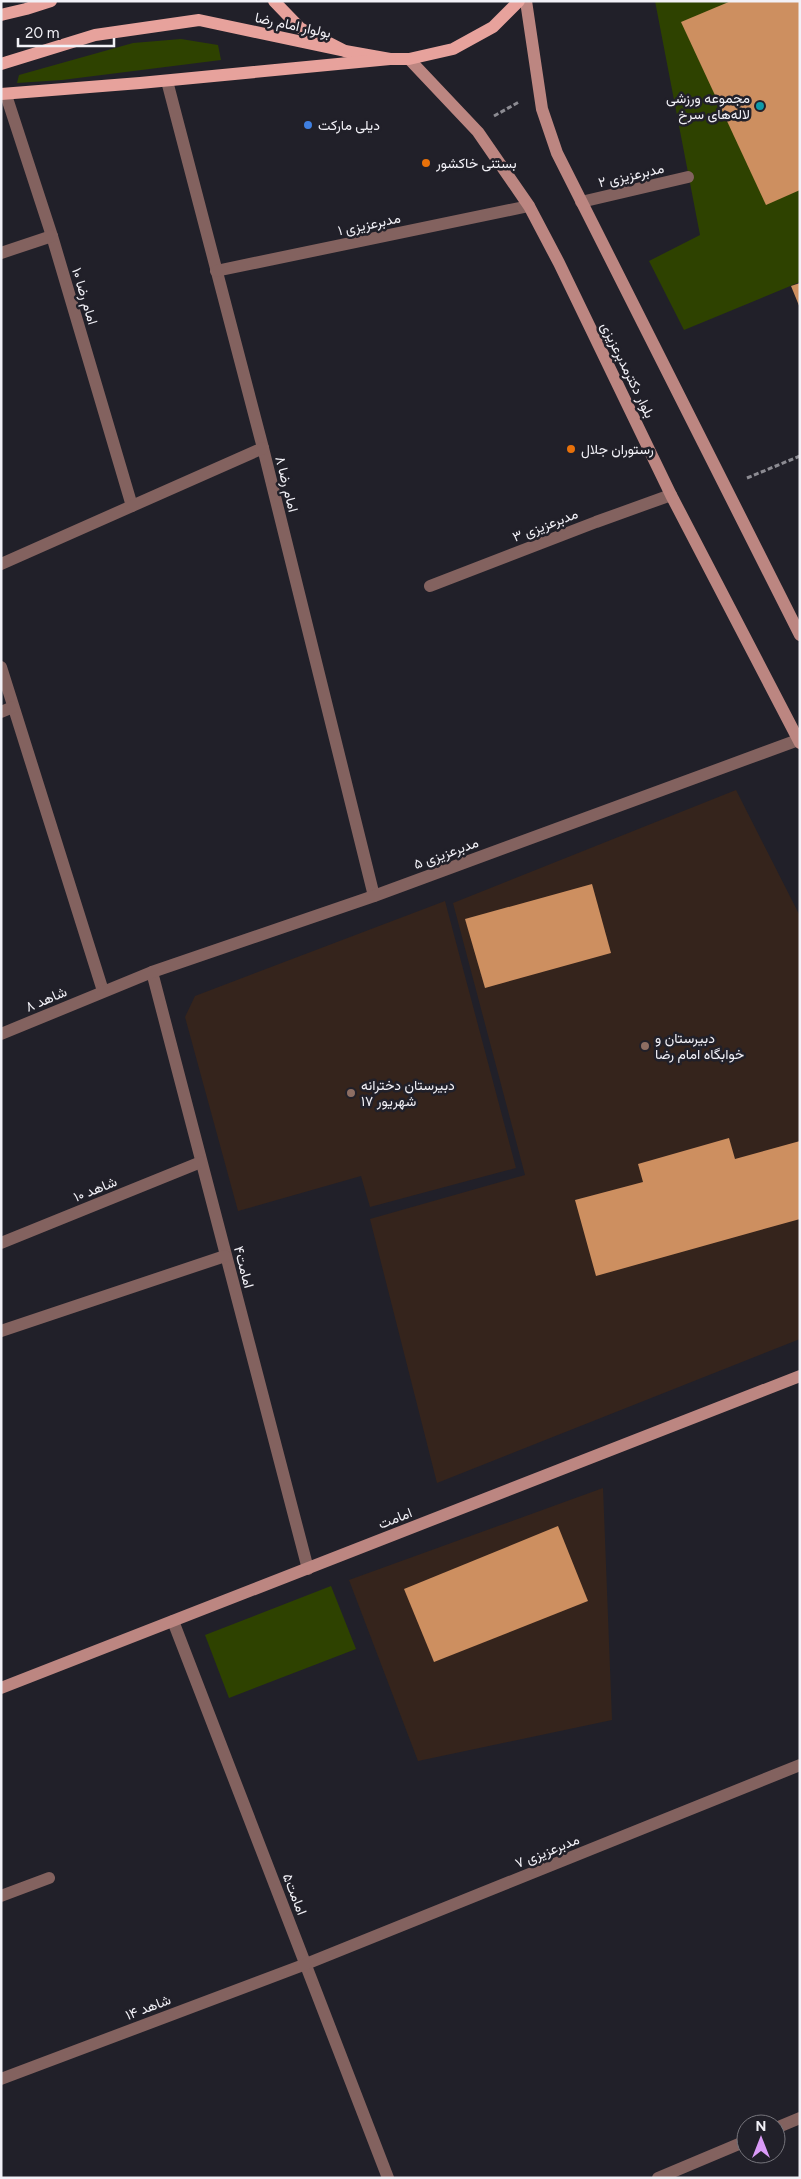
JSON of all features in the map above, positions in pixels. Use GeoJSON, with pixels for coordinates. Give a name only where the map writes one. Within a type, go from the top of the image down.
{"type":"FeatureCollection","features":[{"type":"Feature","properties":{"kind":"main road"},"geometry":{"type":"LineString","coordinates":[[1,15],[25,5],[51,1]]}},
{"type":"Feature","properties":{"kind":"main road"},"geometry":{"type":"LineString","coordinates":[[274,1],[300,28],[346,51],[390,59]]}},
{"type":"Feature","properties":{"kind":"main road"},"geometry":{"type":"LineString","coordinates":[[4,95],[390,59],[409,59],[453,48],[493,27],[519,1]]}},
{"type":"Feature","properties":{"kind":"main road"},"geometry":{"type":"LineString","coordinates":[[526,1],[542,109],[557,153],[800,635]]}},
{"type":"Feature","properties":{"kind":"main road","name":"بولوار امام رضا"},"geometry":{"type":"LineString","coordinates":[[1,64],[94,35],[199,20],[346,51]]}},
{"type":"Feature","properties":{"kind":"main road","name":"بلوار دکترمدبرعزیزی"},"geometry":{"type":"LineString","coordinates":[[409,59],[473,127],[529,206],[559,263],[671,496],[799,741]]}},
{"type":"Feature","properties":{"kind":"main road","name":"امامت"},"geometry":{"type":"LineString","coordinates":[[1,1688],[800,1376]]}},
{"type":"Feature","properties":{"kind":"street","name":"امام رضا ۸"},"geometry":{"type":"LineString","coordinates":[[167,81],[262,448],[374,896]]}},
{"type":"Feature","properties":{"kind":"street","name":"امام رضا ۱۰"},"geometry":{"type":"LineString","coordinates":[[4,95],[52,236],[132,506]]}},
{"type":"Feature","properties":{"kind":"street","name":"مدبرعزیزی ۲"},"geometry":{"type":"LineString","coordinates":[[581,202],[688,177]]}},
{"type":"Feature","properties":{"kind":"street","name":"مدبرعزیزی ۱"},"geometry":{"type":"LineString","coordinates":[[216,271],[529,206]]}},
{"type":"Feature","properties":{"kind":"street"},"geometry":{"type":"LineString","coordinates":[[1,253],[52,236]]}},
{"type":"Feature","properties":{"kind":"street"},"geometry":{"type":"LineString","coordinates":[[1,564],[262,448]]}},
{"type":"Feature","properties":{"kind":"street","name":"مدبرعزیزی ۳"},"geometry":{"type":"LineString","coordinates":[[430,586],[596,522],[671,496]]}},
{"type":"Feature","properties":{"kind":"street"},"geometry":{"type":"LineString","coordinates":[[1,667],[7,710],[102,991]]}},
{"type":"Feature","properties":{"kind":"street","name":"مدبرعزیزی ۵"},"geometry":{"type":"LineString","coordinates":[[102,991],[374,896],[799,741]]}},
{"type":"Feature","properties":{"kind":"street","name":"امامت۴"},"geometry":{"type":"LineString","coordinates":[[152,972],[308,1569]]}},
{"type":"Feature","properties":{"kind":"street","name":"شاهد ۸"},"geometry":{"type":"LineString","coordinates":[[1,1034],[102,991]]}},
{"type":"Feature","properties":{"kind":"street","name":"شاهد ۱۰"},"geometry":{"type":"LineString","coordinates":[[1,1243],[201,1162]]}},
{"type":"Feature","properties":{"kind":"street"},"geometry":{"type":"LineString","coordinates":[[1,1331],[225,1256]]}},
{"type":"Feature","properties":{"kind":"street","name":"امامت۵"},"geometry":{"type":"LineString","coordinates":[[173,1621],[388,2178]]}},
{"type":"Feature","properties":{"kind":"street","name":"مدبرعزیزی ۷"},"geometry":{"type":"LineString","coordinates":[[306,1964],[800,1765]]}},
{"type":"Feature","properties":{"kind":"street"},"geometry":{"type":"LineString","coordinates":[[1,1896],[49,1878]]}},
{"type":"Feature","properties":{"kind":"street","name":"شاهد ۱۴"},"geometry":{"type":"LineString","coordinates":[[1,2079],[306,1964]]}},
{"type":"Feature","properties":{"kind":"street"},"geometry":{"type":"LineString","coordinates":[[786,2124],[800,2118]]}},
{"type":"Feature","properties":{"kind":"street"},"geometry":{"type":"LineString","coordinates":[[658,2178],[736,2145]]}},
{"type":"Feature","properties":{"kind":"path"},"geometry":{"type":"LineString","coordinates":[[473,127],[539,91]]}},
{"type":"Feature","properties":{"kind":"path"},"geometry":{"type":"LineString","coordinates":[[725,487],[800,456]]}},
{"type":"Feature","properties":{"kind":"shaded area","name":"دبیرستان و خوابگاه امام رضا"},"geometry":{"type":"Polygon","coordinates":[[[736,790],[800,916],[800,1339],[437,1483],[370,1219],[525,1175],[453,903],[736,790]]]}},
{"type":"Feature","properties":{"kind":"shaded area","name":"دبیرستان دخترانه ۱۷ شهریور"},"geometry":{"type":"Polygon","coordinates":[[[445,901],[516,1168],[370,1207],[361,1176],[238,1211],[185,1017],[195,996],[445,901]]]}},
{"type":"Feature","properties":{"kind":"shaded area"},"geometry":{"type":"Polygon","coordinates":[[[603,1488],[612,1720],[418,1761],[349,1580],[603,1488]]]}},
{"type":"Feature","properties":{"kind":"green space"},"geometry":{"type":"Polygon","coordinates":[[[655,1],[800,1],[800,282],[684,330],[649,261],[700,235],[655,1]]]}},
{"type":"Feature","properties":{"kind":"green space"},"geometry":{"type":"Polygon","coordinates":[[[181,39],[218,45],[221,60],[62,80],[17,83],[19,75],[133,43],[181,39]]]}},
{"type":"Feature","properties":{"kind":"green space"},"geometry":{"type":"Polygon","coordinates":[[[331,1586],[356,1649],[229,1698],[205,1635],[331,1586]]]}},
{"type":"Feature","properties":{"kind":"building","name":"مجموعه‌ ورزشی لاله‌های سرخ"},"geometry":{"type":"Polygon","coordinates":[[[731,1],[800,1],[800,190],[766,205],[681,22],[731,1]]]}},
{"type":"Feature","properties":{"kind":"building"},"geometry":{"type":"Polygon","coordinates":[[[800,283],[800,308],[791,286],[800,283]]]}},
{"type":"Feature","properties":{"kind":"building"},"geometry":{"type":"Polygon","coordinates":[[[592,884],[611,953],[485,988],[465,919],[592,884]]]}},
{"type":"Feature","properties":{"kind":"building"},"geometry":{"type":"Polygon","coordinates":[[[729,1138],[735,1159],[800,1141],[800,1219],[596,1276],[575,1200],[643,1182],[638,1164],[729,1138]]]}},
{"type":"Feature","properties":{"kind":"building"},"geometry":{"type":"Polygon","coordinates":[[[558,1526],[588,1601],[434,1662],[404,1589],[558,1526]]]}},
{"type":"Feature","properties":{"kind":"place","name":"مجموعه‌ ورزشی لاله‌های سرخ"},"geometry":{"type":"Point","coordinates":[760,106]}},
{"type":"Feature","properties":{"kind":"place","name":"دیلی مارکت"},"geometry":{"type":"Point","coordinates":[308,125]}},
{"type":"Feature","properties":{"kind":"place","name":"بستنی خاکشور"},"geometry":{"type":"Point","coordinates":[426,163]}},
{"type":"Feature","properties":{"kind":"place","name":"رستوران جلال"},"geometry":{"type":"Point","coordinates":[571,449]}},
{"type":"Feature","properties":{"kind":"place","name":"دبیرستان و خوابگاه امام رضا"},"geometry":{"type":"Point","coordinates":[645,1046]}},
{"type":"Feature","properties":{"kind":"place","name":"دبیرستان دخترانه ۱۷ شهریور"},"geometry":{"type":"Point","coordinates":[351,1093]}}]}
